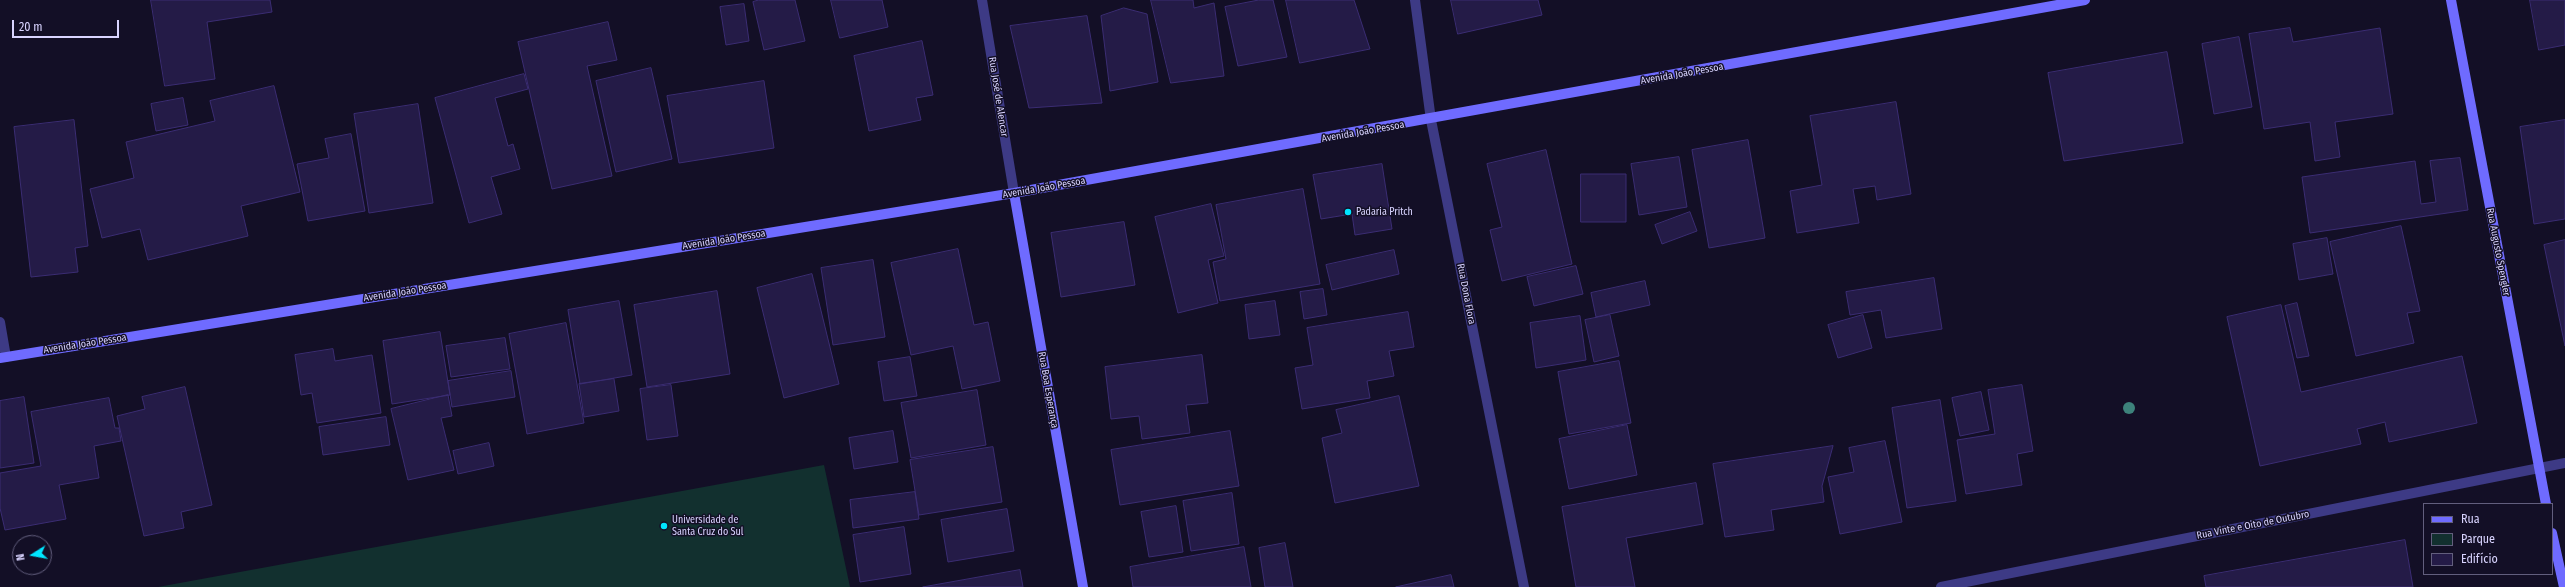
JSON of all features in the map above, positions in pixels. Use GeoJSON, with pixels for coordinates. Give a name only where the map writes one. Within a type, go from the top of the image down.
{"type":"FeatureCollection","features":[{"type":"Feature","properties":{"kind":"street","name":"Rua José de Alencar"},"geometry":{"type":"LineString","coordinates":[[982,0],[1014,193]]}},
{"type":"Feature","properties":{"kind":"street","name":"Rua Dona Flora"},"geometry":{"type":"LineString","coordinates":[[1415,0],[1431,120],[1524,587]]}},
{"type":"Feature","properties":{"kind":"street","name":"Avenida João Pessoa"},"geometry":{"type":"LineString","coordinates":[[3,357],[1014,193],[1431,120],[2085,0]]}},
{"type":"Feature","properties":{"kind":"street","name":"Rua Augusto Spengler"},"geometry":{"type":"LineString","coordinates":[[2451,0],[2546,503]]}},
{"type":"Feature","properties":{"kind":"street","name":"Rua Boa Esperança"},"geometry":{"type":"LineString","coordinates":[[1014,193],[1083,587]]}},
{"type":"Feature","properties":{"kind":"street"},"geometry":{"type":"LineString","coordinates":[[0,322],[3,357]]}},
{"type":"Feature","properties":{"kind":"street","name":"Rua Vinte e Oito de Outubro"},"geometry":{"type":"LineString","coordinates":[[1941,587],[2565,463]]}},
{"type":"Feature","properties":{"kind":"street"},"geometry":{"type":"LineString","coordinates":[[2553,538],[2564,587]]}},
{"type":"Feature","properties":{"kind":"green space","name":"Universidade de Santa Cruz do Sul"},"geometry":{"type":"Polygon","coordinates":[[[824,465],[850,587],[158,587],[824,465]]]}},
{"type":"Feature","properties":{"kind":"building"},"geometry":{"type":"Polygon","coordinates":[[[151,0],[270,0],[272,12],[207,22],[215,79],[165,86],[151,0]]]}},
{"type":"Feature","properties":{"kind":"building"},"geometry":{"type":"Polygon","coordinates":[[[759,0],[795,0],[805,41],[764,50],[753,2],[759,0]]]}},
{"type":"Feature","properties":{"kind":"building"},"geometry":{"type":"Polygon","coordinates":[[[831,0],[882,0],[888,27],[840,38],[831,0]]]}},
{"type":"Feature","properties":{"kind":"building"},"geometry":{"type":"Polygon","coordinates":[[[1151,0],[1193,0],[1194,8],[1214,3],[1224,76],[1171,83],[1151,0]]]}},
{"type":"Feature","properties":{"kind":"building"},"geometry":{"type":"Polygon","coordinates":[[[1259,0],[1273,0],[1287,57],[1238,66],[1225,7],[1259,0]]]}},
{"type":"Feature","properties":{"kind":"building"},"geometry":{"type":"Polygon","coordinates":[[[1286,0],[1354,0],[1370,49],[1300,63],[1286,0]]]}},
{"type":"Feature","properties":{"kind":"building"},"geometry":{"type":"Polygon","coordinates":[[[1451,0],[1538,0],[1542,15],[1458,34],[1451,0]]]}},
{"type":"Feature","properties":{"kind":"building"},"geometry":{"type":"Polygon","coordinates":[[[2530,0],[2565,0],[2565,45],[2539,50],[2530,0]]]}},
{"type":"Feature","properties":{"kind":"building"},"geometry":{"type":"Polygon","coordinates":[[[744,4],[749,41],[726,45],[720,7],[744,4]]]}},
{"type":"Feature","properties":{"kind":"building"},"geometry":{"type":"Polygon","coordinates":[[[1124,8],[1147,14],[1158,82],[1110,91],[1101,16],[1124,8]]]}},
{"type":"Feature","properties":{"kind":"building"},"geometry":{"type":"Polygon","coordinates":[[[1087,16],[1102,103],[1029,108],[1010,26],[1087,16]]]}},
{"type":"Feature","properties":{"kind":"building"},"geometry":{"type":"Polygon","coordinates":[[[608,22],[617,60],[587,66],[612,176],[552,189],[518,42],[608,22]]]}},
{"type":"Feature","properties":{"kind":"building"},"geometry":{"type":"Polygon","coordinates":[[[2290,28],[2293,42],[2380,28],[2393,114],[2335,122],[2340,157],[2315,161],[2310,122],[2264,129],[2249,34],[2290,28]]]}},
{"type":"Feature","properties":{"kind":"building"},"geometry":{"type":"Polygon","coordinates":[[[2239,37],[2252,107],[2214,114],[2202,44],[2239,37]]]}},
{"type":"Feature","properties":{"kind":"building"},"geometry":{"type":"Polygon","coordinates":[[[922,41],[933,95],[916,98],[921,120],[869,131],[854,56],[922,41]]]}},
{"type":"Feature","properties":{"kind":"building"},"geometry":{"type":"Polygon","coordinates":[[[2167,52],[2183,143],[2064,161],[2048,73],[2167,52]]]}},
{"type":"Feature","properties":{"kind":"building"},"geometry":{"type":"Polygon","coordinates":[[[651,68],[672,159],[616,172],[596,81],[651,68]]]}},
{"type":"Feature","properties":{"kind":"building"},"geometry":{"type":"Polygon","coordinates":[[[524,74],[528,89],[495,98],[508,146],[513,144],[520,169],[491,177],[502,214],[469,223],[435,98],[524,74]]]}},
{"type":"Feature","properties":{"kind":"building"},"geometry":{"type":"Polygon","coordinates":[[[764,81],[774,148],[679,163],[667,96],[764,81]]]}},
{"type":"Feature","properties":{"kind":"building"},"geometry":{"type":"Polygon","coordinates":[[[274,86],[300,192],[241,206],[248,236],[148,260],[140,229],[102,238],[90,189],[134,178],[126,142],[215,121],[210,101],[274,86]]]}},
{"type":"Feature","properties":{"kind":"building"},"geometry":{"type":"Polygon","coordinates":[[[183,98],[188,125],[156,131],[151,104],[183,98]]]}},
{"type":"Feature","properties":{"kind":"building"},"geometry":{"type":"Polygon","coordinates":[[[1896,102],[1911,194],[1877,200],[1875,186],[1853,189],[1859,223],[1797,233],[1790,191],[1822,185],[1810,116],[1896,102]]]}},
{"type":"Feature","properties":{"kind":"building"},"geometry":{"type":"Polygon","coordinates":[[[418,104],[433,203],[369,213],[354,114],[418,104]]]}},
{"type":"Feature","properties":{"kind":"building"},"geometry":{"type":"Polygon","coordinates":[[[74,120],[88,246],[75,248],[78,272],[31,277],[14,127],[74,120]]]}},
{"type":"Feature","properties":{"kind":"building"},"geometry":{"type":"Polygon","coordinates":[[[2565,120],[2565,219],[2534,224],[2520,127],[2565,120]]]}},
{"type":"Feature","properties":{"kind":"building"},"geometry":{"type":"Polygon","coordinates":[[[351,134],[365,211],[308,221],[297,164],[329,158],[325,139],[351,134]]]}},
{"type":"Feature","properties":{"kind":"building"},"geometry":{"type":"Polygon","coordinates":[[[1748,140],[1765,238],[1709,248],[1692,150],[1748,140]]]}},
{"type":"Feature","properties":{"kind":"building"},"geometry":{"type":"Polygon","coordinates":[[[1546,150],[1572,264],[1502,281],[1490,230],[1502,227],[1487,164],[1546,150]]]}},
{"type":"Feature","properties":{"kind":"building"},"geometry":{"type":"Polygon","coordinates":[[[1679,157],[1687,207],[1639,215],[1631,164],[1679,157]]]}},
{"type":"Feature","properties":{"kind":"building"},"geometry":{"type":"Polygon","coordinates":[[[2460,158],[2468,210],[2310,233],[2302,177],[2415,161],[2421,204],[2436,202],[2430,161],[2460,158]]]}},
{"type":"Feature","properties":{"kind":"building"},"geometry":{"type":"Polygon","coordinates":[[[1382,164],[1392,229],[1355,235],[1352,214],[1321,219],[1313,175],[1382,164]]]}},
{"type":"Feature","properties":{"kind":"building"},"geometry":{"type":"Polygon","coordinates":[[[1581,174],[1626,174],[1626,222],[1581,222],[1581,174]]]}},
{"type":"Feature","properties":{"kind":"building"},"geometry":{"type":"Polygon","coordinates":[[[1303,189],[1320,284],[1220,301],[1213,262],[1226,259],[1216,205],[1303,189]]]}},
{"type":"Feature","properties":{"kind":"building"},"geometry":{"type":"Polygon","coordinates":[[[1211,204],[1224,256],[1208,260],[1218,303],[1178,313],[1155,217],[1211,204]]]}},
{"type":"Feature","properties":{"kind":"building"},"geometry":{"type":"Polygon","coordinates":[[[1690,212],[1697,231],[1662,244],[1655,225],[1690,212]]]}},
{"type":"Feature","properties":{"kind":"building"},"geometry":{"type":"Polygon","coordinates":[[[1124,222],[1135,285],[1061,297],[1051,233],[1124,222]]]}},
{"type":"Feature","properties":{"kind":"building"},"geometry":{"type":"Polygon","coordinates":[[[2401,226],[2420,311],[2407,313],[2414,343],[2356,356],[2330,242],[2401,226]]]}},
{"type":"Feature","properties":{"kind":"building"},"geometry":{"type":"Polygon","coordinates":[[[2327,238],[2333,274],[2299,280],[2293,244],[2327,238]]]}},
{"type":"Feature","properties":{"kind":"building"},"geometry":{"type":"Polygon","coordinates":[[[2565,240],[2565,346],[2544,245],[2565,240]]]}},
{"type":"Feature","properties":{"kind":"building"},"geometry":{"type":"Polygon","coordinates":[[[958,249],[974,325],[988,322],[1000,381],[962,389],[953,346],[911,355],[891,263],[958,249]]]}},
{"type":"Feature","properties":{"kind":"building"},"geometry":{"type":"Polygon","coordinates":[[[1394,250],[1399,274],[1332,290],[1326,265],[1394,250]]]}},
{"type":"Feature","properties":{"kind":"building"},"geometry":{"type":"Polygon","coordinates":[[[873,260],[885,337],[833,345],[821,268],[873,260]]]}},
{"type":"Feature","properties":{"kind":"building"},"geometry":{"type":"Polygon","coordinates":[[[1576,266],[1583,294],[1534,306],[1527,277],[1576,266]]]}},
{"type":"Feature","properties":{"kind":"building"},"geometry":{"type":"Polygon","coordinates":[[[812,274],[839,384],[784,398],[757,288],[812,274]]]}},
{"type":"Feature","properties":{"kind":"building"},"geometry":{"type":"Polygon","coordinates":[[[1934,278],[1942,329],[1886,338],[1881,310],[1850,315],[1846,292],[1934,278]]]}},
{"type":"Feature","properties":{"kind":"building"},"geometry":{"type":"Polygon","coordinates":[[[1645,281],[1650,305],[1596,317],[1591,293],[1645,281]]]}},
{"type":"Feature","properties":{"kind":"building"},"geometry":{"type":"Polygon","coordinates":[[[1323,289],[1327,315],[1304,319],[1300,292],[1323,289]]]}},
{"type":"Feature","properties":{"kind":"building"},"geometry":{"type":"Polygon","coordinates":[[[717,291],[730,374],[647,387],[634,305],[717,291]]]}},
{"type":"Feature","properties":{"kind":"building"},"geometry":{"type":"Polygon","coordinates":[[[619,301],[632,375],[580,384],[568,310],[619,301]]]}},
{"type":"Feature","properties":{"kind":"building"},"geometry":{"type":"Polygon","coordinates":[[[1275,301],[1280,335],[1249,339],[1245,305],[1275,301]]]}},
{"type":"Feature","properties":{"kind":"building"},"geometry":{"type":"Polygon","coordinates":[[[2297,303],[2309,356],[2297,358],[2285,306],[2297,303]]]}},
{"type":"Feature","properties":{"kind":"building"},"geometry":{"type":"Polygon","coordinates":[[[2281,305],[2301,392],[2462,356],[2477,423],[2389,442],[2385,422],[2357,429],[2361,444],[2260,466],[2227,317],[2281,305]]]}},
{"type":"Feature","properties":{"kind":"building"},"geometry":{"type":"Polygon","coordinates":[[[1408,312],[1414,347],[1389,351],[1394,376],[1367,381],[1370,398],[1302,409],[1295,368],[1313,365],[1307,328],[1408,312]]]}},
{"type":"Feature","properties":{"kind":"building"},"geometry":{"type":"Polygon","coordinates":[[[1610,315],[1619,356],[1594,362],[1585,320],[1610,315]]]}},
{"type":"Feature","properties":{"kind":"building"},"geometry":{"type":"Polygon","coordinates":[[[1863,315],[1872,348],[1838,358],[1828,325],[1863,315]]]}},
{"type":"Feature","properties":{"kind":"building"},"geometry":{"type":"Polygon","coordinates":[[[1580,316],[1586,360],[1536,368],[1530,323],[1580,316]]]}},
{"type":"Feature","properties":{"kind":"building"},"geometry":{"type":"Polygon","coordinates":[[[566,323],[584,423],[527,434],[509,334],[566,323]]]}},
{"type":"Feature","properties":{"kind":"building"},"geometry":{"type":"Polygon","coordinates":[[[440,332],[450,395],[392,404],[383,341],[440,332]]]}},
{"type":"Feature","properties":{"kind":"building"},"geometry":{"type":"Polygon","coordinates":[[[505,338],[510,369],[451,377],[446,346],[505,338]]]}},
{"type":"Feature","properties":{"kind":"building"},"geometry":{"type":"Polygon","coordinates":[[[333,349],[335,361],[372,355],[381,413],[317,423],[312,393],[301,395],[295,355],[333,349]]]}},
{"type":"Feature","properties":{"kind":"building"},"geometry":{"type":"Polygon","coordinates":[[[1202,355],[1208,403],[1186,405],[1190,433],[1142,439],[1139,416],[1111,419],[1105,367],[1202,355]]]}},
{"type":"Feature","properties":{"kind":"building"},"geometry":{"type":"Polygon","coordinates":[[[910,357],[917,396],[884,401],[878,362],[910,357]]]}},
{"type":"Feature","properties":{"kind":"building"},"geometry":{"type":"Polygon","coordinates":[[[1619,361],[1631,423],[1569,434],[1558,372],[1619,361]]]}},
{"type":"Feature","properties":{"kind":"building"},"geometry":{"type":"Polygon","coordinates":[[[511,371],[515,397],[452,407],[448,381],[511,371]]]}},
{"type":"Feature","properties":{"kind":"building"},"geometry":{"type":"Polygon","coordinates":[[[614,379],[619,411],[584,417],[579,384],[614,379]]]}},
{"type":"Feature","properties":{"kind":"building"},"geometry":{"type":"Polygon","coordinates":[[[671,385],[678,436],[647,440],[640,389],[671,385]]]}},
{"type":"Feature","properties":{"kind":"building"},"geometry":{"type":"Polygon","coordinates":[[[2022,385],[2033,451],[2017,454],[2022,485],[1966,494],[1957,440],[1995,434],[1988,390],[2022,385]]]}},
{"type":"Feature","properties":{"kind":"building"},"geometry":{"type":"Polygon","coordinates":[[[185,387],[212,505],[181,512],[184,528],[144,536],[117,416],[145,409],[142,397],[185,387]]]}},
{"type":"Feature","properties":{"kind":"building"},"geometry":{"type":"Polygon","coordinates":[[[977,390],[986,445],[911,458],[901,403],[977,390]]]}},
{"type":"Feature","properties":{"kind":"building"},"geometry":{"type":"Polygon","coordinates":[[[1981,392],[1989,430],[1960,436],[1952,398],[1981,392]]]}},
{"type":"Feature","properties":{"kind":"building"},"geometry":{"type":"Polygon","coordinates":[[[448,395],[452,416],[441,418],[454,470],[408,480],[391,409],[448,395]]]}},
{"type":"Feature","properties":{"kind":"building"},"geometry":{"type":"Polygon","coordinates":[[[1399,396],[1419,486],[1335,503],[1322,438],[1342,433],[1336,410],[1399,396]]]}},
{"type":"Feature","properties":{"kind":"building"},"geometry":{"type":"Polygon","coordinates":[[[24,397],[34,463],[0,468],[0,401],[24,397]]]}},
{"type":"Feature","properties":{"kind":"building"},"geometry":{"type":"Polygon","coordinates":[[[109,398],[115,428],[119,428],[121,441],[94,446],[99,478],[59,485],[66,519],[5,530],[0,508],[0,473],[41,466],[31,412],[109,398]]]}},
{"type":"Feature","properties":{"kind":"building"},"geometry":{"type":"Polygon","coordinates":[[[1940,400],[1956,501],[1907,508],[1892,408],[1940,400]]]}},
{"type":"Feature","properties":{"kind":"building"},"geometry":{"type":"Polygon","coordinates":[[[386,417],[390,445],[323,455],[319,427],[386,417]]]}},
{"type":"Feature","properties":{"kind":"building"},"geometry":{"type":"Polygon","coordinates":[[[1627,425],[1637,475],[1569,489],[1559,439],[1627,425]]]}},
{"type":"Feature","properties":{"kind":"building"},"geometry":{"type":"Polygon","coordinates":[[[893,431],[898,462],[854,469],[849,438],[893,431]]]}},
{"type":"Feature","properties":{"kind":"building"},"geometry":{"type":"Polygon","coordinates":[[[1230,431],[1239,486],[1120,505],[1111,450],[1230,431]]]}},
{"type":"Feature","properties":{"kind":"building"},"geometry":{"type":"Polygon","coordinates":[[[1885,441],[1902,522],[1840,534],[1828,477],[1854,472],[1849,448],[1885,441]]]}},
{"type":"Feature","properties":{"kind":"building"},"geometry":{"type":"Polygon","coordinates":[[[489,443],[494,466],[458,474],[453,451],[489,443]]]}},
{"type":"Feature","properties":{"kind":"building"},"geometry":{"type":"Polygon","coordinates":[[[1833,446],[1822,486],[1824,502],[1771,510],[1774,530],[1725,537],[1713,464],[1833,446]]]}},
{"type":"Feature","properties":{"kind":"building"},"geometry":{"type":"Polygon","coordinates":[[[993,447],[1002,502],[919,515],[910,460],[993,447]]]}},
{"type":"Feature","properties":{"kind":"building"},"geometry":{"type":"Polygon","coordinates":[[[1696,483],[1703,524],[1626,538],[1635,587],[1576,587],[1562,507],[1696,483]]]}},
{"type":"Feature","properties":{"kind":"building"},"geometry":{"type":"Polygon","coordinates":[[[915,492],[919,519],[853,528],[850,500],[915,492]]]}},
{"type":"Feature","properties":{"kind":"building"},"geometry":{"type":"Polygon","coordinates":[[[1232,493],[1239,544],[1191,551],[1183,501],[1232,493]]]}},
{"type":"Feature","properties":{"kind":"building"},"geometry":{"type":"Polygon","coordinates":[[[1176,506],[1183,552],[1149,557],[1141,512],[1176,506]]]}},
{"type":"Feature","properties":{"kind":"building"},"geometry":{"type":"Polygon","coordinates":[[[1007,509],[1014,551],[948,562],[941,520],[1007,509]]]}},
{"type":"Feature","properties":{"kind":"building"},"geometry":{"type":"Polygon","coordinates":[[[904,527],[911,574],[860,582],[853,535],[904,527]]]}},
{"type":"Feature","properties":{"kind":"building"},"geometry":{"type":"Polygon","coordinates":[[[2405,540],[2413,587],[2206,587],[2204,576],[2405,540]]]}},
{"type":"Feature","properties":{"kind":"building"},"geometry":{"type":"Polygon","coordinates":[[[1285,543],[1293,587],[1265,587],[1259,548],[1285,543]]]}},
{"type":"Feature","properties":{"kind":"building"},"geometry":{"type":"Polygon","coordinates":[[[1244,547],[1251,587],[1133,587],[1130,567],[1244,547]]]}},
{"type":"Feature","properties":{"kind":"building"},"geometry":{"type":"Polygon","coordinates":[[[1020,570],[1023,587],[923,587],[1020,570]]]}},
{"type":"Feature","properties":{"kind":"building"},"geometry":{"type":"Polygon","coordinates":[[[1451,575],[1454,587],[1396,587],[1451,575]]]}},
{"type":"Feature","properties":{"kind":"place","name":"Padaria Pritch"},"geometry":{"type":"Point","coordinates":[1348,212]}},
{"type":"Feature","properties":{"kind":"place","name":"Universidade de Santa Cruz do Sul"},"geometry":{"type":"Point","coordinates":[664,526]}}]}
